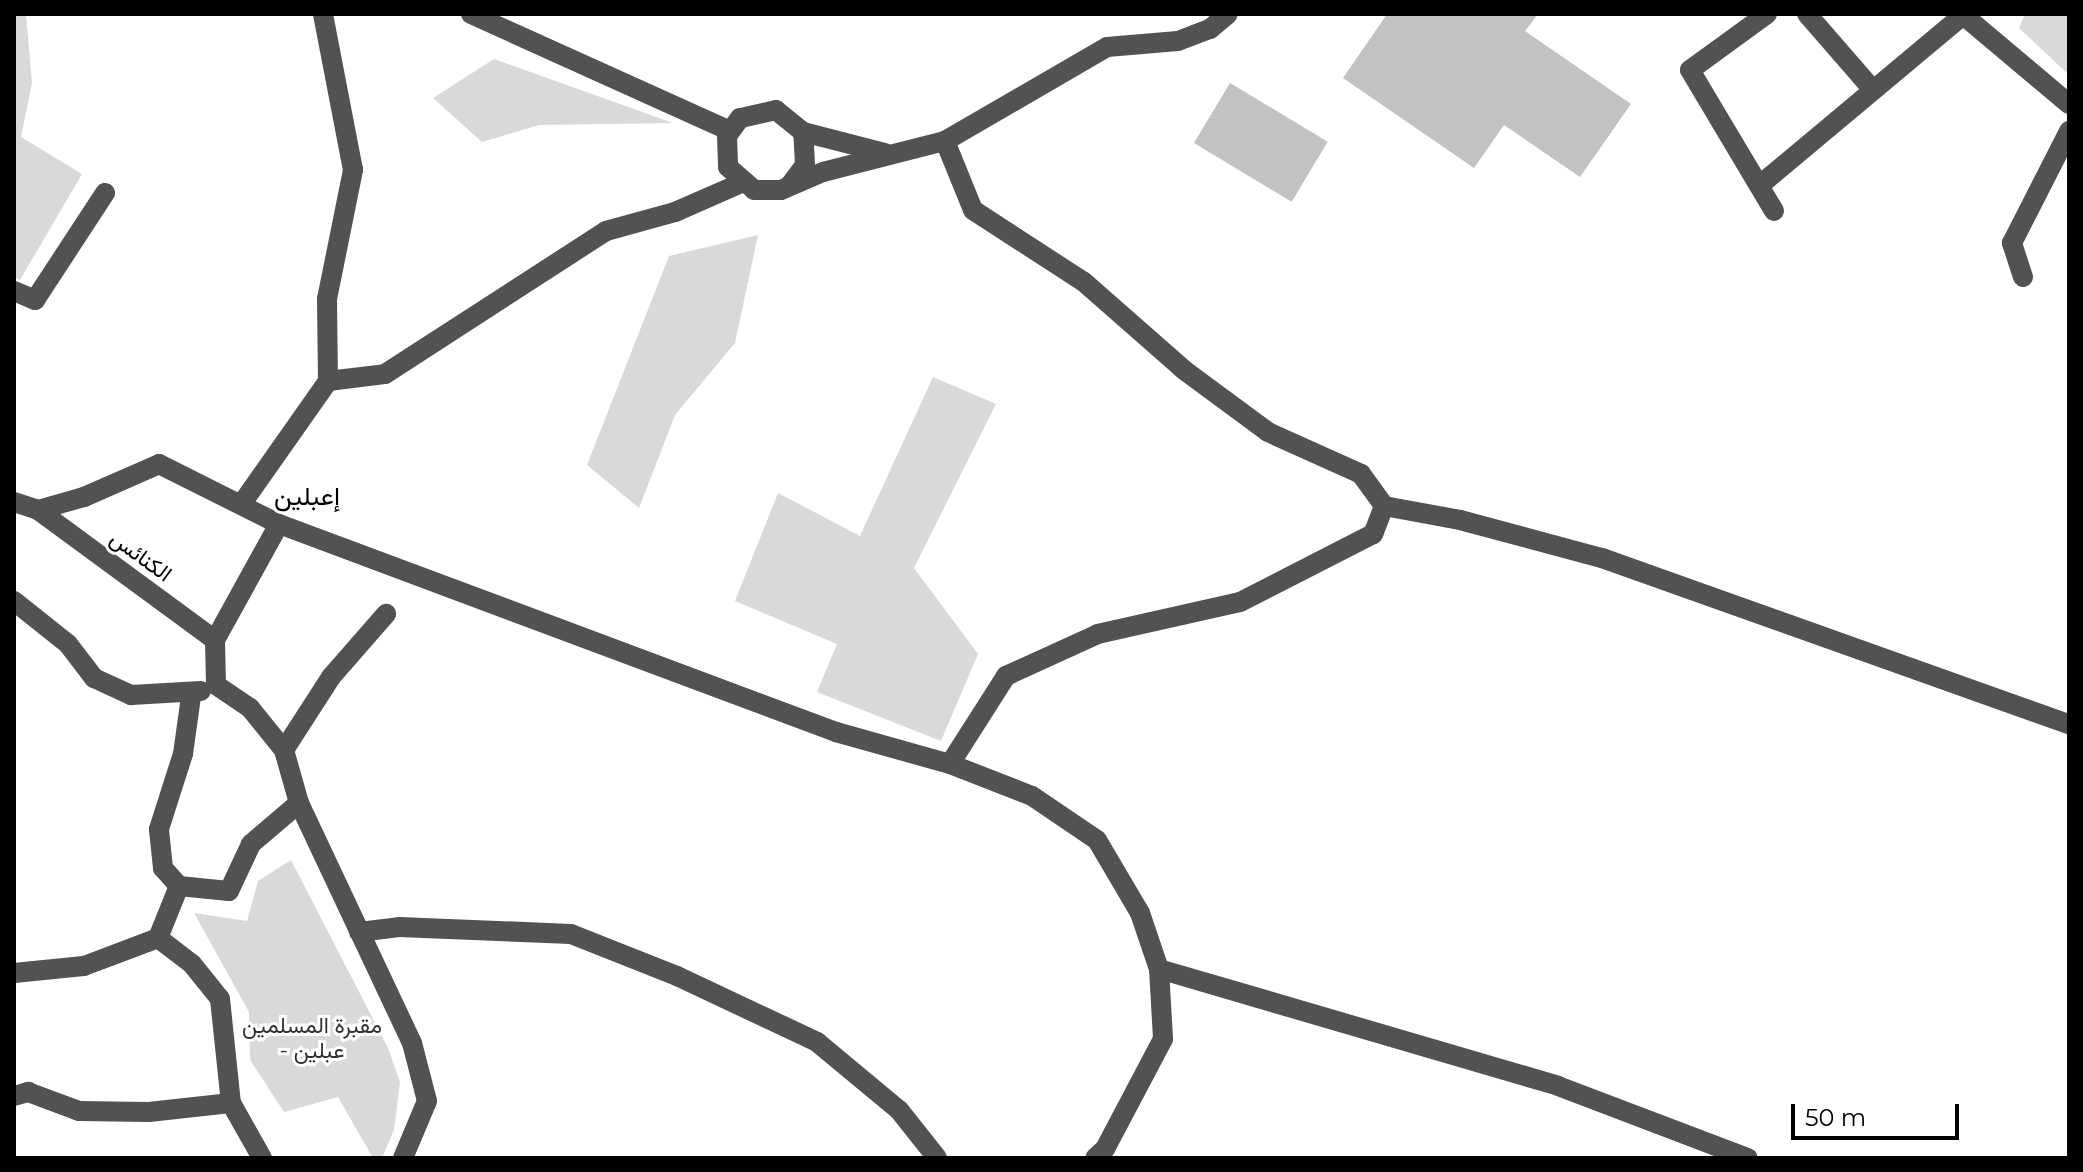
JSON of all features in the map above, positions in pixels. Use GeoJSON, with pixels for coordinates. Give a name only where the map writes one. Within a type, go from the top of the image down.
{"type":"FeatureCollection","features":[{"type":"Feature","properties":{"kind":"street"},"geometry":{"type":"LineString","coordinates":[[243,502],[328,381],[327,299],[353,170],[323,14]]}},
{"type":"Feature","properties":{"kind":"street"},"geometry":{"type":"LineString","coordinates":[[471,14],[730,131]]}},
{"type":"Feature","properties":{"kind":"street"},"geometry":{"type":"LineString","coordinates":[[893,154],[803,132],[789,116],[765,109],[740,118],[730,131],[725,158],[741,183],[767,192],[945,141],[1107,47],[1178,41],[1210,29],[1228,14]]}},
{"type":"Feature","properties":{"kind":"street"},"geometry":{"type":"LineString","coordinates":[[1767,14],[1690,70],[1774,211]]}},
{"type":"Feature","properties":{"kind":"street"},"geometry":{"type":"LineString","coordinates":[[1807,14],[1873,90]]}},
{"type":"Feature","properties":{"kind":"street"},"geometry":{"type":"LineString","coordinates":[[1760,185],[1961,16],[2069,104]]}},
{"type":"Feature","properties":{"kind":"street"},"geometry":{"type":"LineString","coordinates":[[2023,277],[2012,243],[2069,131]]}},
{"type":"Feature","properties":{"kind":"street"},"geometry":{"type":"LineString","coordinates":[[790,185],[805,165],[803,132]]}},
{"type":"Feature","properties":{"kind":"street"},"geometry":{"type":"LineString","coordinates":[[945,141],[973,210],[1084,282],[1184,370],[1268,432],[1361,474],[1384,506],[1460,520],[1602,558],[2069,724]]}},
{"type":"Feature","properties":{"kind":"street"},"geometry":{"type":"LineString","coordinates":[[328,381],[385,374],[606,231],[675,212],[741,183]]}},
{"type":"Feature","properties":{"kind":"street"},"geometry":{"type":"LineString","coordinates":[[14,291],[35,300],[105,193]]}},
{"type":"Feature","properties":{"kind":"street"},"geometry":{"type":"LineString","coordinates":[[38,510],[84,497],[159,464],[243,502],[279,524],[836,732],[950,764],[1032,796],[1097,840],[1140,913],[1159,969],[1163,1039],[1105,1149],[1095,1158]]}},
{"type":"Feature","properties":{"kind":"street","name":"الكنائس"},"geometry":{"type":"LineString","coordinates":[[14,502],[38,510],[215,640]]}},
{"type":"Feature","properties":{"kind":"street"},"geometry":{"type":"LineString","coordinates":[[950,764],[1006,676],[1098,634],[1240,602],[1373,534],[1384,506]]}},
{"type":"Feature","properties":{"kind":"street"},"geometry":{"type":"LineString","coordinates":[[216,685],[215,640],[279,524]]}},
{"type":"Feature","properties":{"kind":"street"},"geometry":{"type":"LineString","coordinates":[[14,601],[68,644],[94,678],[131,695],[191,696],[216,685]]}},
{"type":"Feature","properties":{"kind":"street"},"geometry":{"type":"LineString","coordinates":[[284,750],[331,677],[386,614]]}},
{"type":"Feature","properties":{"kind":"street"},"geometry":{"type":"LineString","coordinates":[[216,685],[250,708],[284,750],[299,803],[412,1043],[427,1101],[407,1157]]}},
{"type":"Feature","properties":{"kind":"street"},"geometry":{"type":"LineString","coordinates":[[191,696],[183,754],[159,829],[163,868],[179,886],[229,891],[251,844],[299,803]]}},
{"type":"Feature","properties":{"kind":"street"},"geometry":{"type":"LineString","coordinates":[[14,973],[84,966],[158,938],[179,886]]}},
{"type":"Feature","properties":{"kind":"street"},"geometry":{"type":"LineString","coordinates":[[359,932],[399,927],[571,934],[677,976],[817,1042],[899,1110],[937,1158]]}},
{"type":"Feature","properties":{"kind":"street"},"geometry":{"type":"LineString","coordinates":[[158,938],[192,964],[220,999],[231,1103],[262,1158]]}},
{"type":"Feature","properties":{"kind":"street"},"geometry":{"type":"LineString","coordinates":[[1159,969],[1558,1086],[1748,1158]]}},
{"type":"Feature","properties":{"kind":"street"},"geometry":{"type":"LineString","coordinates":[[14,1096],[28,1092],[79,1111],[149,1112],[231,1103]]}},
{"type":"Feature","properties":{"kind":"green space"},"geometry":{"type":"Polygon","coordinates":[[[14,14],[26,14],[32,83],[21,137],[82,174],[20,280],[14,277],[14,14]]]}},
{"type":"Feature","properties":{"kind":"green space"},"geometry":{"type":"Polygon","coordinates":[[[2025,14],[2069,14],[2069,75],[2019,28],[2025,14]]]}},
{"type":"Feature","properties":{"kind":"green space"},"geometry":{"type":"Polygon","coordinates":[[[494,59],[673,123],[539,125],[482,142],[433,98],[494,59]]]}},
{"type":"Feature","properties":{"kind":"green space"},"geometry":{"type":"Polygon","coordinates":[[[758,235],[735,343],[675,415],[639,508],[587,465],[669,256],[758,235]]]}},
{"type":"Feature","properties":{"kind":"green space"},"geometry":{"type":"Polygon","coordinates":[[[933,377],[996,404],[914,568],[978,654],[941,741],[817,692],[837,644],[735,601],[778,493],[860,536],[933,377]]]}},
{"type":"Feature","properties":{"kind":"green space","name":"مقبرة المسلمين - عبلين"},"geometry":{"type":"Polygon","coordinates":[[[291,860],[388,1048],[400,1082],[394,1130],[382,1158],[373,1158],[338,1097],[284,1112],[250,1060],[249,1012],[194,913],[247,921],[258,881],[291,860]]]}},
{"type":"Feature","properties":{"kind":"building"},"geometry":{"type":"Polygon","coordinates":[[[1387,14],[1538,14],[1525,31],[1631,104],[1580,177],[1504,125],[1474,168],[1343,78],[1387,14]]]}},
{"type":"Feature","properties":{"kind":"building"},"geometry":{"type":"Polygon","coordinates":[[[1230,83],[1328,142],[1292,202],[1194,143],[1230,83]]]}},
{"type":"Feature","properties":{"kind":"district","name":"إعبلين"},"geometry":{"type":"Point","coordinates":[307,497]}}]}
